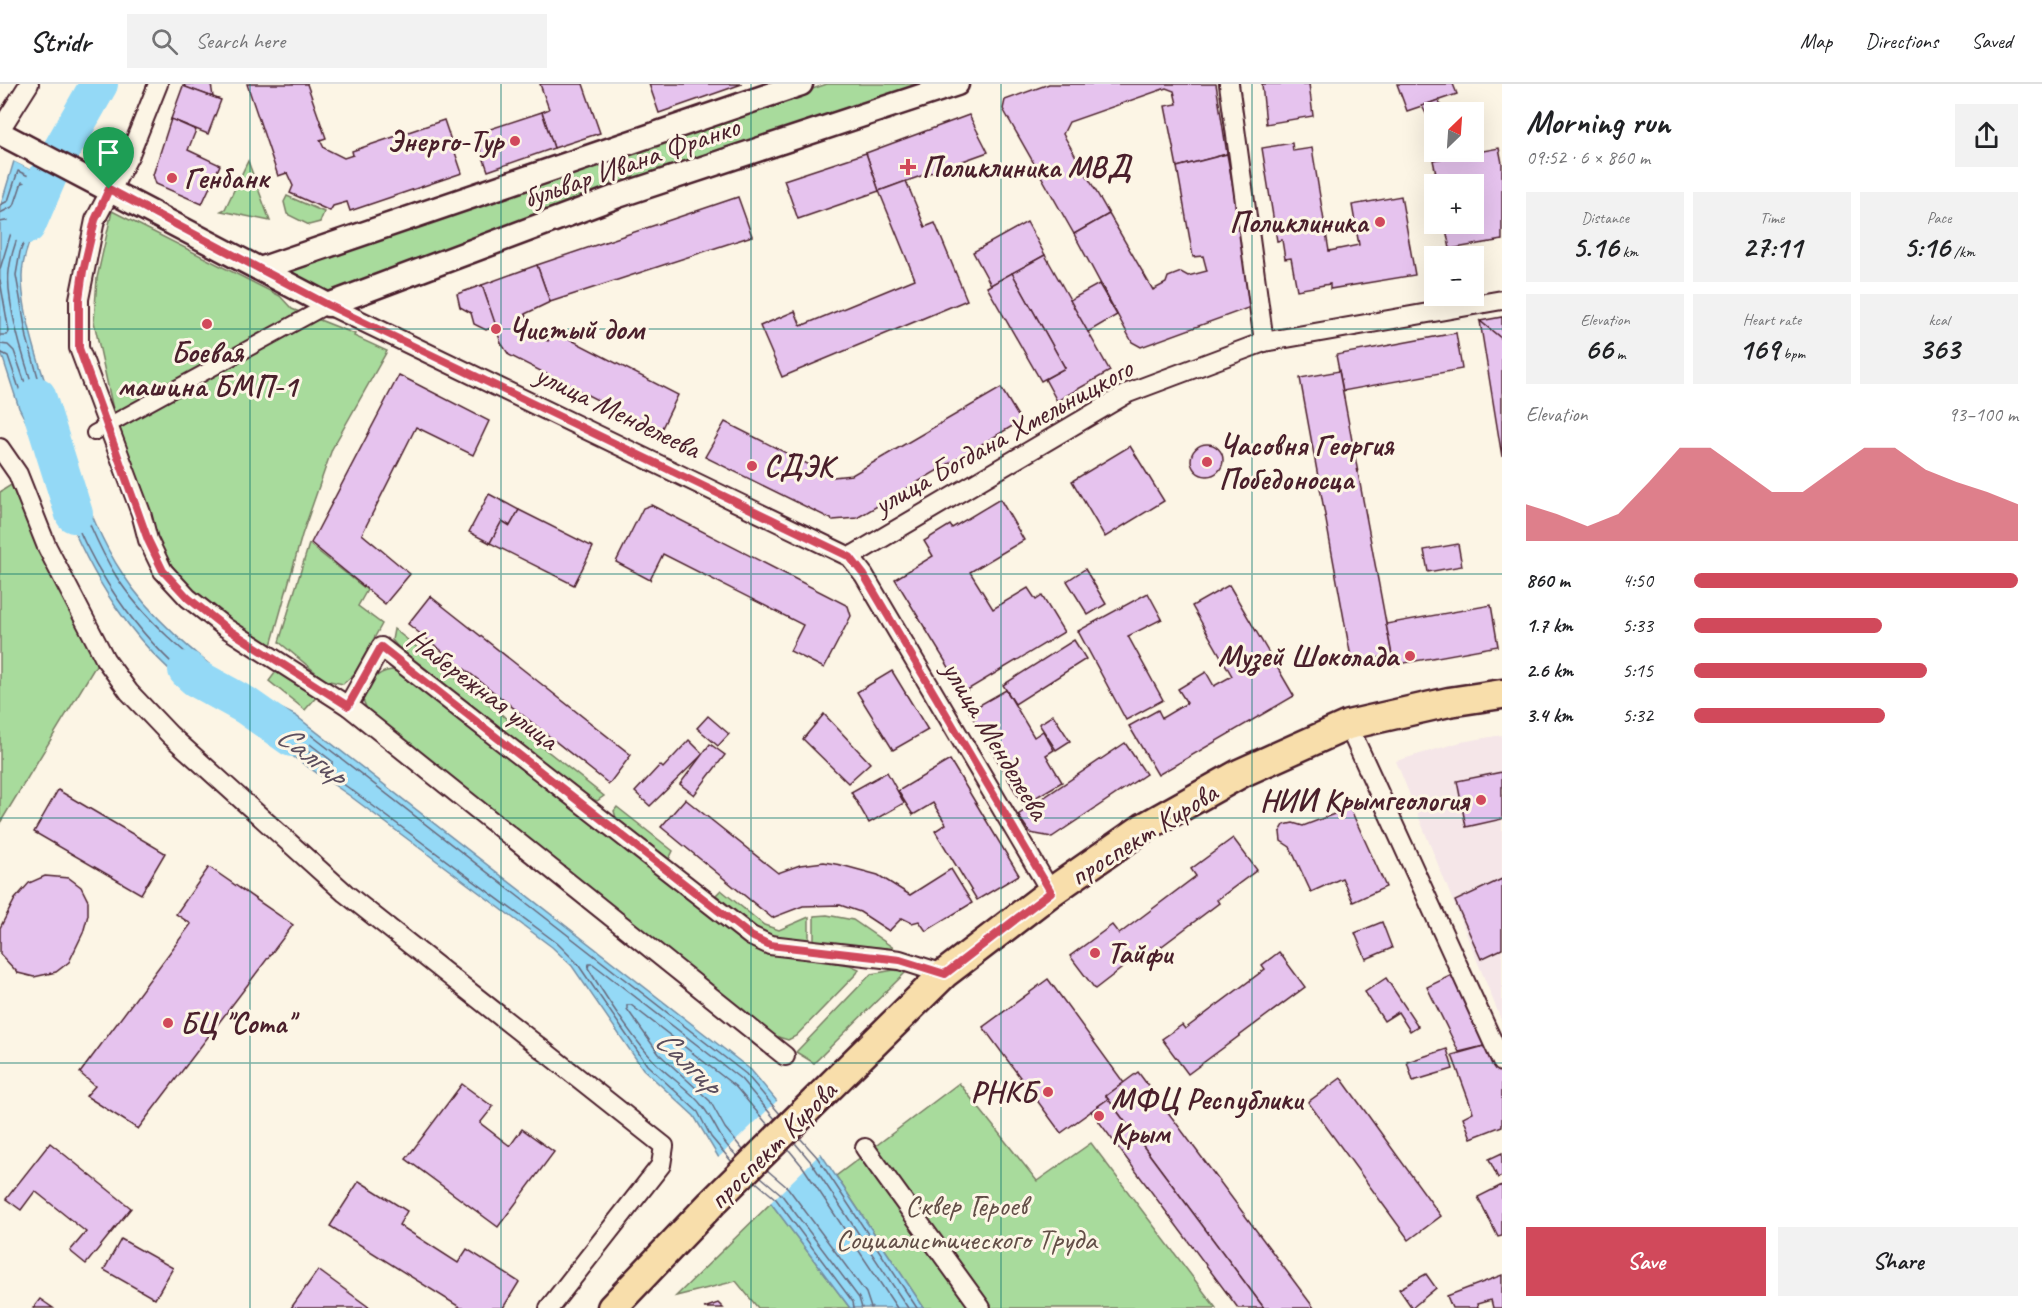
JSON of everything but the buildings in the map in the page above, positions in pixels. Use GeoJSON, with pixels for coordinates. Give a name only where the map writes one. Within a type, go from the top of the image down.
{"type":"FeatureCollection","features":[{"type":"Feature","properties":{"kind":"main road","name":"проспект Кирова"},"geometry":{"type":"LineString","coordinates":[[612,1308],[712,1203],[945,974],[1051,892],[1143,828],[1241,772],[1348,725],[1449,702],[1502,694]]}},
{"type":"Feature","properties":{"kind":"street"},"geometry":{"type":"LineString","coordinates":[[4,134],[28,84]]}},
{"type":"Feature","properties":{"kind":"street"},"geometry":{"type":"LineString","coordinates":[[158,84],[130,154],[109,189],[95,220],[83,271],[78,325],[79,348],[100,429],[141,513],[148,540],[163,571],[188,598],[226,628],[348,706],[785,1056]]}},
{"type":"Feature","properties":{"kind":"street","name":"бульвар Ивана Франко"},"geometry":{"type":"LineString","coordinates":[[260,269],[801,84]]}},
{"type":"Feature","properties":{"kind":"street","name":"бульвар Ивана Франко"},"geometry":{"type":"LineString","coordinates":[[328,305],[618,196],[957,84]]}},
{"type":"Feature","properties":{"kind":"street"},"geometry":{"type":"LineString","coordinates":[[1229,84],[1264,342]]}},
{"type":"Feature","properties":{"kind":"street","name":"улица Менделеева"},"geometry":{"type":"LineString","coordinates":[[4,134],[328,305],[850,557],[864,575],[1051,892]]}},
{"type":"Feature","properties":{"kind":"street","name":"улица Богдана Хмельницкого"},"geometry":{"type":"LineString","coordinates":[[850,557],[1116,399],[1264,342],[1502,300]]}},
{"type":"Feature","properties":{"kind":"street"},"geometry":{"type":"LineString","coordinates":[[100,429],[328,305]]}},
{"type":"Feature","properties":{"kind":"street"},"geometry":{"type":"LineString","coordinates":[[0,448],[18,474],[47,547],[105,659],[129,692],[170,735],[345,893],[664,1146],[661,1165],[549,1308]]}},
{"type":"Feature","properties":{"kind":"street","name":"Набережная улица"},"geometry":{"type":"LineString","coordinates":[[348,706],[381,647],[751,936],[770,945],[900,960],[945,974]]}},
{"type":"Feature","properties":{"kind":"street"},"geometry":{"type":"LineString","coordinates":[[1348,725],[1502,1062]]}},
{"type":"Feature","properties":{"kind":"street"},"geometry":{"type":"LineString","coordinates":[[865,1148],[981,1308]]}},
{"type":"Feature","properties":{"kind":"shaded area"},"geometry":{"type":"Polygon","coordinates":[[[1502,735],[1502,1022],[1396,761],[1461,742],[1502,735]]]}},
{"type":"Feature","properties":{"kind":"green space"},"geometry":{"type":"Polygon","coordinates":[[[827,84],[928,84],[619,186],[612,157],[827,84]]]}},
{"type":"Feature","properties":{"kind":"green space"},"geometry":{"type":"Polygon","coordinates":[[[605,159],[613,188],[329,295],[282,270],[605,159]]]}},
{"type":"Feature","properties":{"kind":"green space"},"geometry":{"type":"Polygon","coordinates":[[[248,161],[270,221],[221,211],[225,209],[248,161]]]}},
{"type":"Feature","properties":{"kind":"green space"},"geometry":{"type":"Polygon","coordinates":[[[287,196],[324,212],[320,222],[309,225],[287,214],[284,202],[287,196]]]}},
{"type":"Feature","properties":{"kind":"green space"},"geometry":{"type":"Polygon","coordinates":[[[112,211],[280,296],[292,309],[355,334],[354,336],[387,351],[332,449],[302,535],[270,649],[230,622],[182,581],[160,547],[121,446],[94,322],[97,278],[112,211]]]}},
{"type":"Feature","properties":{"kind":"green space"},"geometry":{"type":"Polygon","coordinates":[[[11,485],[52,577],[98,662],[0,823],[0,492],[11,485]]]}},
{"type":"Feature","properties":{"kind":"green space"},"geometry":{"type":"Polygon","coordinates":[[[309,544],[367,590],[358,606],[382,624],[354,674],[343,684],[325,680],[279,642],[309,544]]]}},
{"type":"Feature","properties":{"kind":"green space"},"geometry":{"type":"Polygon","coordinates":[[[394,629],[604,796],[597,801],[590,798],[398,647],[392,640],[394,629]]]}},
{"type":"Feature","properties":{"kind":"green space"},"geometry":{"type":"Polygon","coordinates":[[[281,665],[319,694],[305,710],[269,681],[281,665]]]}},
{"type":"Feature","properties":{"kind":"green space"},"geometry":{"type":"Polygon","coordinates":[[[392,670],[408,677],[768,953],[850,965],[859,969],[857,973],[796,1036],[788,1040],[775,1036],[369,714],[363,700],[367,688],[381,673],[392,670]]]}},
{"type":"Feature","properties":{"kind":"green space"},"geometry":{"type":"Polygon","coordinates":[[[617,807],[673,851],[669,859],[616,818],[614,811],[617,807]]]}},
{"type":"Feature","properties":{"kind":"green space"},"geometry":{"type":"Polygon","coordinates":[[[721,890],[764,925],[779,930],[809,917],[809,940],[775,938],[759,930],[716,895],[721,890]]]}},
{"type":"Feature","properties":{"kind":"green space"},"geometry":{"type":"Polygon","coordinates":[[[827,915],[853,920],[895,949],[814,941],[814,916],[827,915]]]}},
{"type":"Feature","properties":{"kind":"green space"},"geometry":{"type":"Polygon","coordinates":[[[894,970],[906,972],[814,1063],[796,1052],[871,974],[894,970]]]}},
{"type":"Feature","properties":{"kind":"green space","name":"Сквер Героев Социалистического Труда"},"geometry":{"type":"Polygon","coordinates":[[[959,1083],[1037,1181],[1091,1143],[1216,1308],[924,1308],[836,1176],[959,1083]]]}},
{"type":"Feature","properties":{"kind":"green space"},"geometry":{"type":"Polygon","coordinates":[[[771,1203],[850,1308],[758,1308],[736,1281],[676,1296],[771,1203]]]}},
{"type":"Feature","properties":{"kind":"water"},"geometry":{"type":"Polygon","coordinates":[[[89,84],[110,84],[82,141],[56,127],[70,116],[89,84]]]}},
{"type":"Feature","properties":{"kind":"water"},"geometry":{"type":"Polygon","coordinates":[[[14,161],[46,177],[51,192],[29,243],[22,275],[26,314],[31,335],[65,441],[41,450],[19,408],[0,349],[0,208],[14,161]]]}},
{"type":"Feature","properties":{"kind":"water"},"geometry":{"type":"Polygon","coordinates":[[[70,459],[99,532],[133,589],[175,634],[237,686],[226,708],[194,689],[164,665],[138,637],[95,574],[63,504],[50,469],[70,459]]]}},
{"type":"Feature","properties":{"kind":"water"},"geometry":{"type":"Polygon","coordinates":[[[258,697],[296,716],[751,1070],[821,1154],[924,1308],[850,1308],[771,1203],[719,1158],[694,1116],[643,1069],[572,966],[552,947],[350,796],[262,735],[247,716],[258,697]]]}},
{"type":"Feature","properties":{"kind":"pier"},"geometry":{"type":"Polygon","coordinates":[[[15,158],[47,174],[50,179],[11,160],[15,158]]]}},
{"type":"Feature","properties":{"kind":"pier"},"geometry":{"type":"Polygon","coordinates":[[[779,1099],[823,1151],[768,1205],[716,1160],[779,1099]]]}},
{"type":"Feature","properties":{"kind":"waterway","name":"Салгир"},"geometry":{"type":"LineString","coordinates":[[27,225],[52,167],[99,84]]}},
{"type":"Feature","properties":{"kind":"waterway","name":"Салгир"},"geometry":{"type":"LineString","coordinates":[[37,396],[74,514]]}},
{"type":"Feature","properties":{"kind":"waterway","name":"Салгир"},"geometry":{"type":"LineString","coordinates":[[187,670],[196,678],[245,705],[292,738]]}},
{"type":"Feature","properties":{"kind":"place","name":"Энерго-Тур"},"geometry":{"type":"Point","coordinates":[515,141]}},
{"type":"Feature","properties":{"kind":"place","name":"Поликлиника МВД"},"geometry":{"type":"Point","coordinates":[908,167]}},
{"type":"Feature","properties":{"kind":"place","name":"Генбанк"},"geometry":{"type":"Point","coordinates":[172,178]}},
{"type":"Feature","properties":{"kind":"place","name":"Поликлиника"},"geometry":{"type":"Point","coordinates":[1380,222]}},
{"type":"Feature","properties":{"kind":"place","name":"Боевая машина БМП-1"},"geometry":{"type":"Point","coordinates":[207,324]}},
{"type":"Feature","properties":{"kind":"place","name":"Чистый дом"},"geometry":{"type":"Point","coordinates":[496,329]}},
{"type":"Feature","properties":{"kind":"place","name":"Часовня Георгия Победоносца"},"geometry":{"type":"Point","coordinates":[1207,462]}},
{"type":"Feature","properties":{"kind":"place","name":"СДЭК"},"geometry":{"type":"Point","coordinates":[752,466]}},
{"type":"Feature","properties":{"kind":"place","name":"Музей Шоколада"},"geometry":{"type":"Point","coordinates":[1410,656]}},
{"type":"Feature","properties":{"kind":"place","name":"НИИ Крымгеология"},"geometry":{"type":"Point","coordinates":[1481,800]}},
{"type":"Feature","properties":{"kind":"place","name":"Тайфи"},"geometry":{"type":"Point","coordinates":[1095,953]}},
{"type":"Feature","properties":{"kind":"place","name":"БЦ \"Сота\""},"geometry":{"type":"Point","coordinates":[168,1023]}},
{"type":"Feature","properties":{"kind":"place","name":"РНКБ"},"geometry":{"type":"Point","coordinates":[1048,1092]}},
{"type":"Feature","properties":{"kind":"place","name":"МФЦ Республики Крым"},"geometry":{"type":"Point","coordinates":[1099,1116]}},
{"type":"Feature","properties":{"kind":"route"},"geometry":{"type":"LineString","coordinates":[[109,189],[328,305],[850,557],[864,575],[1051,892],[945,974],[900,960],[770,945],[751,936],[551,777],[381,647],[348,706],[226,628],[188,598],[163,571],[148,540],[141,513],[79,348],[79,299],[83,271],[95,220],[109,189]]}}]}
